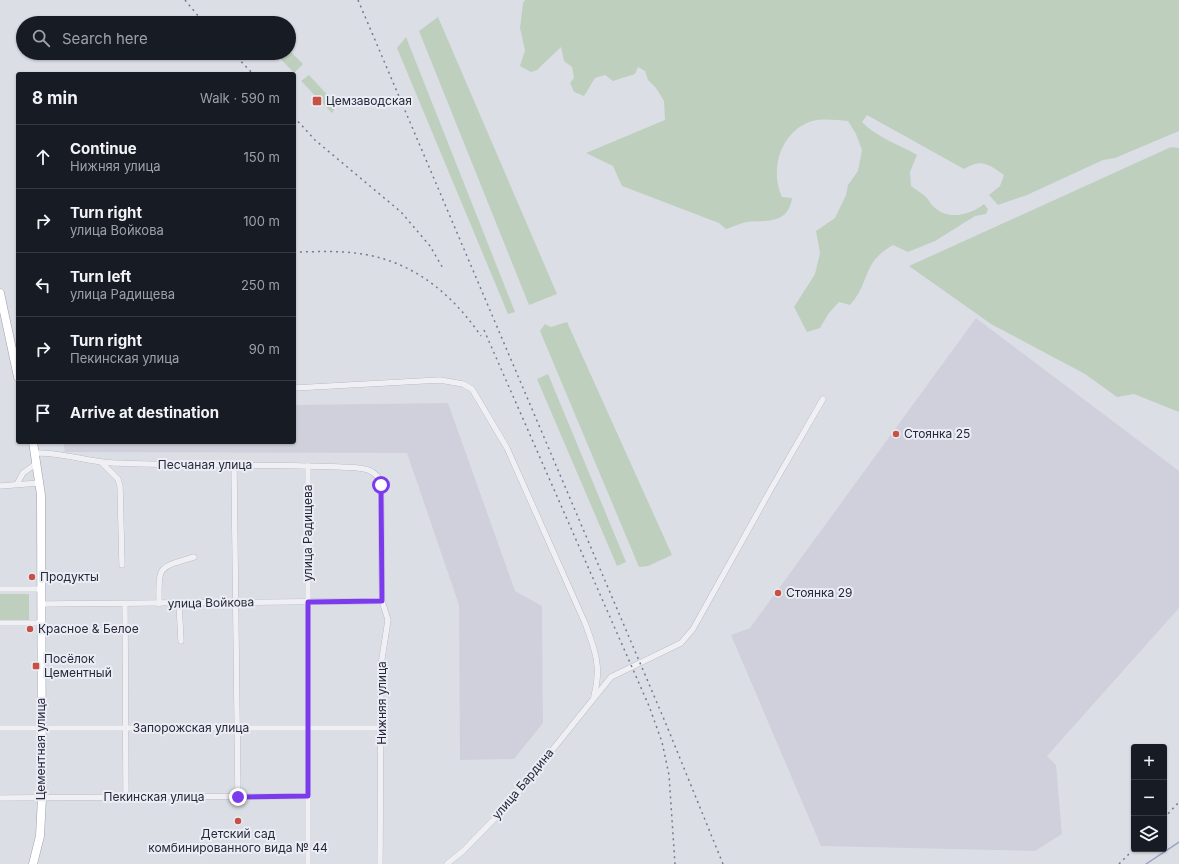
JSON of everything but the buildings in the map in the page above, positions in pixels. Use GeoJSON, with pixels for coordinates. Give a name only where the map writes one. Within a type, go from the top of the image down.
{"type":"FeatureCollection","features":[{"type":"Feature","properties":{"kind":"main road"},"geometry":{"type":"LineString","coordinates":[[0,294],[16,367]]}},
{"type":"Feature","properties":{"kind":"main road","name":"Цементная улица"},"geometry":{"type":"LineString","coordinates":[[33,444],[39,483],[42,798],[40,836],[34,864]]}},
{"type":"Feature","properties":{"kind":"street"},"geometry":{"type":"LineString","coordinates":[[296,388],[440,380],[463,384],[472,389],[507,448],[585,623],[594,647],[598,664],[598,682],[594,698]]}},
{"type":"Feature","properties":{"kind":"street","name":"улица Бардина"},"geometry":{"type":"LineString","coordinates":[[448,864],[508,805],[610,678],[681,643],[693,629],[823,399]]}},
{"type":"Feature","properties":{"kind":"street","name":"Песчаная улица"},"geometry":{"type":"LineString","coordinates":[[35,454],[58,454],[102,463],[308,466],[361,468],[375,473]]}},
{"type":"Feature","properties":{"kind":"street"},"geometry":{"type":"LineString","coordinates":[[16,484],[23,473],[37,463]]}},
{"type":"Feature","properties":{"kind":"street"},"geometry":{"type":"LineString","coordinates":[[102,463],[118,479],[120,486],[122,565]]}},
{"type":"Feature","properties":{"kind":"street"},"geometry":{"type":"LineString","coordinates":[[234,466],[238,797]]}},
{"type":"Feature","properties":{"kind":"street","name":"улица Радищева"},"geometry":{"type":"LineString","coordinates":[[308,466],[308,864]]}},
{"type":"Feature","properties":{"kind":"street","name":"Нижняя улица"},"geometry":{"type":"LineString","coordinates":[[375,473],[380,478],[381,485],[382,601],[388,620],[381,665],[382,728],[380,864]]}},
{"type":"Feature","properties":{"kind":"street"},"geometry":{"type":"LineString","coordinates":[[0,486],[39,483]]}},
{"type":"Feature","properties":{"kind":"street"},"geometry":{"type":"LineString","coordinates":[[159,604],[159,574],[162,569],[166,565],[194,557]]}},
{"type":"Feature","properties":{"kind":"street"},"geometry":{"type":"LineString","coordinates":[[0,590],[41,589]]}},
{"type":"Feature","properties":{"kind":"street","name":"улица Войкова"},"geometry":{"type":"LineString","coordinates":[[41,604],[382,601]]}},
{"type":"Feature","properties":{"kind":"street"},"geometry":{"type":"LineString","coordinates":[[179,603],[180,641]]}},
{"type":"Feature","properties":{"kind":"street"},"geometry":{"type":"LineString","coordinates":[[125,604],[126,798]]}},
{"type":"Feature","properties":{"kind":"street"},"geometry":{"type":"LineString","coordinates":[[0,623],[41,623]]}},
{"type":"Feature","properties":{"kind":"street","name":"Запорожская улица"},"geometry":{"type":"LineString","coordinates":[[0,728],[382,728]]}},
{"type":"Feature","properties":{"kind":"street","name":"Пекинская улица"},"geometry":{"type":"LineString","coordinates":[[0,798],[308,796]]}},
{"type":"Feature","properties":{"kind":"shaded area"},"geometry":{"type":"Polygon","coordinates":[[[976,318],[1179,471],[1179,608],[1047,756],[1056,765],[1062,834],[1035,851],[821,846],[731,635],[750,628],[976,318]]]}},
{"type":"Feature","properties":{"kind":"shaded area"},"geometry":{"type":"Polygon","coordinates":[[[448,403],[515,591],[542,606],[543,723],[514,759],[460,760],[459,605],[407,453],[65,452],[63,444],[296,444],[296,405],[448,403]]]}},
{"type":"Feature","properties":{"kind":"green space"},"geometry":{"type":"Polygon","coordinates":[[[525,0],[1179,0],[1179,131],[1115,158],[1103,160],[1027,195],[998,205],[989,195],[1000,186],[1004,175],[989,165],[980,163],[964,169],[867,115],[862,122],[868,128],[881,137],[917,155],[910,172],[911,186],[927,198],[938,210],[951,215],[958,215],[965,214],[984,204],[988,209],[986,214],[975,216],[935,241],[908,252],[893,245],[876,259],[867,273],[857,297],[850,305],[839,302],[829,313],[820,328],[807,332],[794,307],[815,274],[820,253],[816,231],[835,218],[846,195],[848,185],[858,171],[862,150],[856,134],[848,121],[826,119],[816,120],[801,126],[792,133],[780,152],[777,175],[778,186],[782,197],[792,198],[790,207],[786,213],[781,217],[769,221],[747,222],[726,229],[719,223],[622,186],[613,166],[586,153],[665,120],[664,101],[656,88],[648,80],[645,71],[638,67],[635,74],[613,81],[605,75],[595,78],[584,96],[574,92],[570,83],[574,78],[572,67],[564,61],[561,47],[537,70],[531,72],[520,66],[525,50],[520,28],[523,3],[525,0]]]}},
{"type":"Feature","properties":{"kind":"green space"},"geometry":{"type":"Polygon","coordinates":[[[438,17],[557,294],[529,305],[419,31],[438,17]]]}},
{"type":"Feature","properties":{"kind":"green space"},"geometry":{"type":"Polygon","coordinates":[[[406,37],[515,312],[508,314],[397,48],[406,37]]]}},
{"type":"Feature","properties":{"kind":"green space"},"geometry":{"type":"Polygon","coordinates":[[[296,57],[303,64],[295,72],[293,72],[282,60],[296,60],[296,57]]]}},
{"type":"Feature","properties":{"kind":"green space"},"geometry":{"type":"Polygon","coordinates":[[[309,75],[333,101],[335,108],[332,113],[301,81],[309,75]]]}},
{"type":"Feature","properties":{"kind":"green space"},"geometry":{"type":"Polygon","coordinates":[[[1171,147],[1179,148],[1179,412],[1134,394],[1117,397],[1085,374],[991,324],[909,266],[1171,147]]]}},
{"type":"Feature","properties":{"kind":"green space"},"geometry":{"type":"Polygon","coordinates":[[[567,322],[672,555],[648,566],[639,567],[540,331],[545,324],[551,327],[567,322]]]}},
{"type":"Feature","properties":{"kind":"green space"},"geometry":{"type":"Polygon","coordinates":[[[548,374],[626,562],[617,566],[537,379],[548,374]]]}},
{"type":"Feature","properties":{"kind":"green space"},"geometry":{"type":"Polygon","coordinates":[[[0,594],[29,594],[29,620],[0,621],[0,594]]]}},
{"type":"Feature","properties":{"kind":"waterway"},"geometry":{"type":"LineString","coordinates":[[1146,864],[1179,842]]}},
{"type":"Feature","properties":{"kind":"railway"},"geometry":{"type":"LineString","coordinates":[[185,0],[198,16]]}},
{"type":"Feature","properties":{"kind":"railway"},"geometry":{"type":"LineString","coordinates":[[358,0],[666,724],[723,864]]}},
{"type":"Feature","properties":{"kind":"railway"},"geometry":{"type":"LineString","coordinates":[[240,60],[251,72]]}},
{"type":"Feature","properties":{"kind":"railway"},"geometry":{"type":"LineString","coordinates":[[296,119],[315,140],[401,212],[430,246],[444,270]]}},
{"type":"Feature","properties":{"kind":"railway"},"geometry":{"type":"LineString","coordinates":[[296,252],[343,252],[365,254],[405,267],[422,277],[454,303],[468,318],[481,336]]}},
{"type":"Feature","properties":{"kind":"railway"},"geometry":{"type":"LineString","coordinates":[[484,330],[649,706],[662,742],[669,775],[675,864]]}},
{"type":"Feature","properties":{"kind":"railway"},"geometry":{"type":"LineString","coordinates":[[1166,816],[1179,802]]}},
{"type":"Feature","properties":{"kind":"railway"},"geometry":{"type":"LineString","coordinates":[[1119,864],[1131,852]]}},
{"type":"Feature","properties":{"kind":"place","name":"Цемзаводская"},"geometry":{"type":"Point","coordinates":[317,101]}},
{"type":"Feature","properties":{"kind":"place","name":"Стоянка 25"},"geometry":{"type":"Point","coordinates":[896,434]}},
{"type":"Feature","properties":{"kind":"place","name":"Продукты"},"geometry":{"type":"Point","coordinates":[32,577]}},
{"type":"Feature","properties":{"kind":"place","name":"Стоянка 29"},"geometry":{"type":"Point","coordinates":[778,593]}},
{"type":"Feature","properties":{"kind":"place","name":"Красное & Белое"},"geometry":{"type":"Point","coordinates":[30,629]}},
{"type":"Feature","properties":{"kind":"place","name":"Посёлок Цементный"},"geometry":{"type":"Point","coordinates":[36,666]}},
{"type":"Feature","properties":{"kind":"place","name":"Детский сад комбинированного вида № 44"},"geometry":{"type":"Point","coordinates":[238,821]}},
{"type":"Feature","properties":{"kind":"route"},"geometry":{"type":"LineString","coordinates":[[238,797],[308,796],[308,602],[382,601],[381,485]]}}]}
